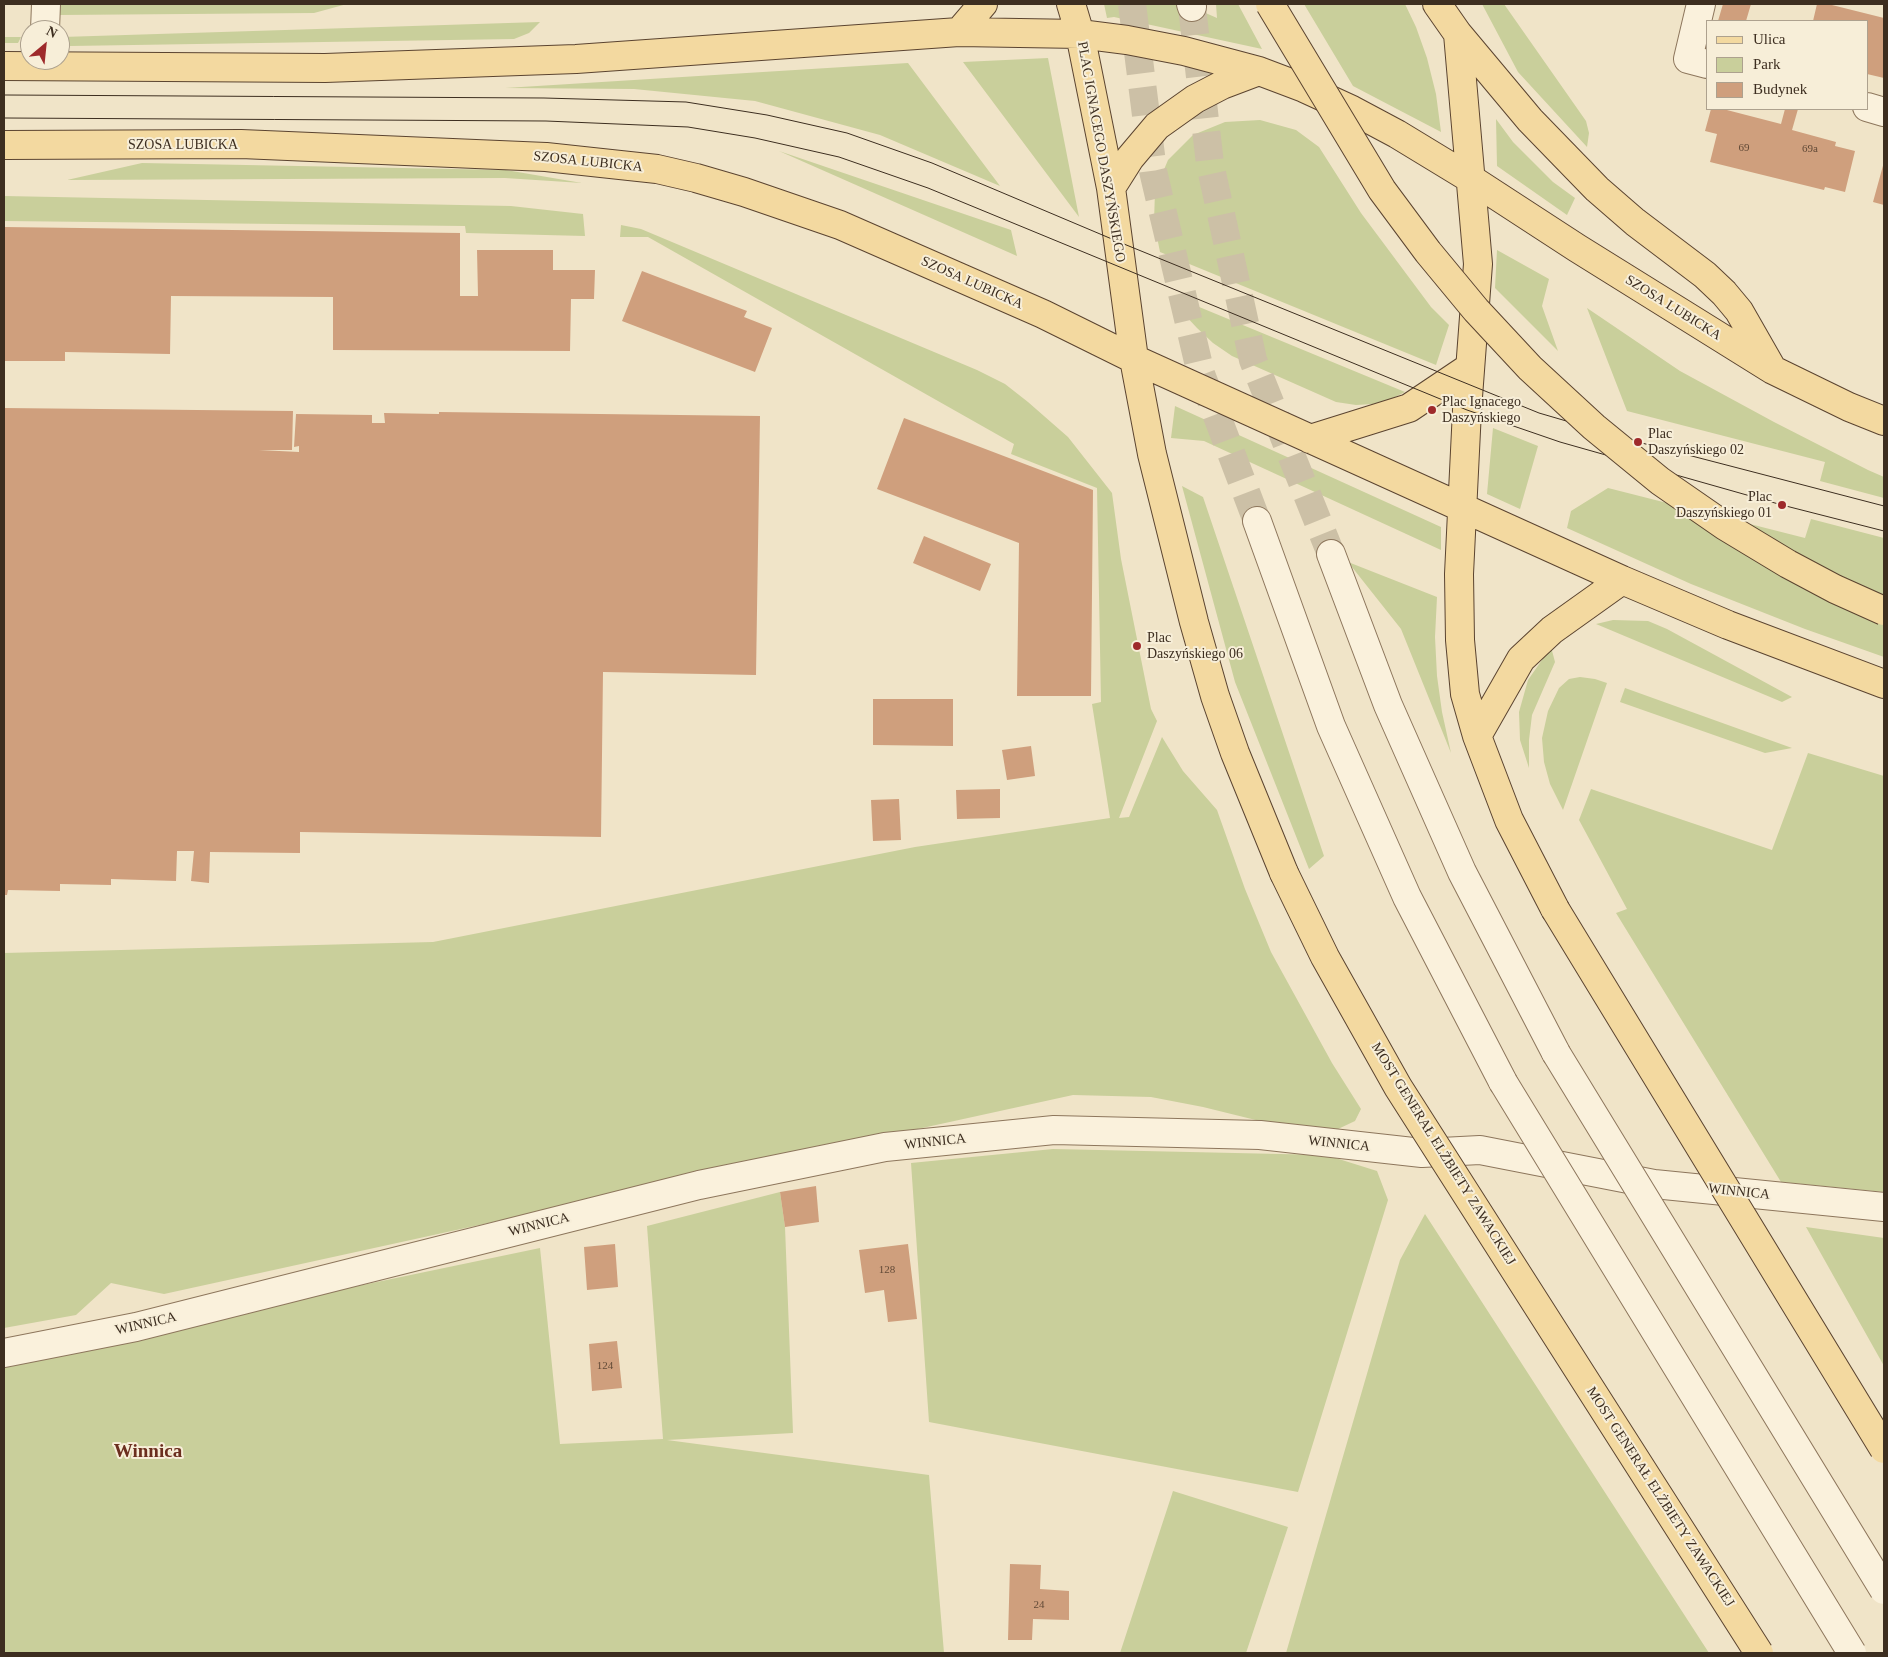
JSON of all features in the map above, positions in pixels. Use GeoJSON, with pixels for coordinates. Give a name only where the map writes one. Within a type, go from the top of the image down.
{"type":"FeatureCollection","features":[{"type":"Feature","properties":{"kind":"main road"},"geometry":{"type":"LineString","coordinates":[[959,32],[983,4]]}},
{"type":"Feature","properties":{"kind":"main road"},"geometry":{"type":"LineString","coordinates":[[70,63],[325,68],[557,60],[959,32],[1080,34],[1071,4]]}},
{"type":"Feature","properties":{"kind":"main road"},"geometry":{"type":"LineString","coordinates":[[1270,4],[1382,190],[1428,252],[1476,310],[1530,368],[1609,439],[1660,481],[1725,526],[1835,589],[1884,611]]}},
{"type":"Feature","properties":{"kind":"main road"},"geometry":{"type":"LineString","coordinates":[[1437,4],[1458,34],[1530,120],[1597,190],[1635,222],[1705,275],[1724,293],[1739,311],[1774,370]]}},
{"type":"Feature","properties":{"kind":"main road","name":"PLAC IGNACEGO DASZYŃSKIEGO"},"geometry":{"type":"LineString","coordinates":[[1194,622],[1152,454],[1134,359],[1111,188],[1080,34],[1127,40],[1184,51],[1258,71],[1304,88],[1352,110],[1397,134],[1471,179]]}},
{"type":"Feature","properties":{"kind":"main road"},"geometry":{"type":"LineString","coordinates":[[1458,34],[1478,264],[1470,367],[1459,574],[1460,640],[1465,694],[1478,736],[1509,820],[1555,909],[1884,1449]]}},
{"type":"Feature","properties":{"kind":"main road"},"geometry":{"type":"LineString","coordinates":[[4,66],[20,65]]}},
{"type":"Feature","properties":{"kind":"main road"},"geometry":{"type":"LineString","coordinates":[[1111,188],[1130,158],[1157,126],[1194,99],[1222,85],[1258,71]]}},
{"type":"Feature","properties":{"kind":"main road","name":"SZOSA LUBICKA"},"geometry":{"type":"LineString","coordinates":[[4,145],[241,144],[546,157],[657,169],[744,192],[840,225],[1043,314],[1134,359]]}},
{"type":"Feature","properties":{"kind":"main road","name":"SZOSA LUBICKA"},"geometry":{"type":"LineString","coordinates":[[1471,179],[1577,248],[1774,370],[1849,407],[1884,421]]}},
{"type":"Feature","properties":{"kind":"main road"},"geometry":{"type":"LineString","coordinates":[[1134,359],[1622,580],[1728,625],[1884,684]]}},
{"type":"Feature","properties":{"kind":"main road"},"geometry":{"type":"LineString","coordinates":[[1310,439],[1409,408],[1470,367]]}},
{"type":"Feature","properties":{"kind":"main road"},"geometry":{"type":"LineString","coordinates":[[1478,736],[1521,658],[1552,630],[1622,580]]}},
{"type":"Feature","properties":{"kind":"main road","name":"MOST GENERAŁ ELŻBIETY ZAWACKIEJ"},"geometry":{"type":"LineString","coordinates":[[1194,622],[1215,696],[1235,753],[1284,873],[1325,957],[1398,1086],[1759,1653]]}},
{"type":"Feature","properties":{"kind":"street"},"geometry":{"type":"LineString","coordinates":[[45,20],[46,4]]}},
{"type":"Feature","properties":{"kind":"street"},"geometry":{"type":"LineString","coordinates":[[1697,61],[1701,4]]}},
{"type":"Feature","properties":{"kind":"street"},"geometry":{"type":"LineString","coordinates":[[1868,107],[1884,112]]}},
{"type":"Feature","properties":{"kind":"street"},"geometry":{"type":"LineString","coordinates":[[1257,521],[1331,726],[1408,897],[1503,1082],[1852,1653]]}},
{"type":"Feature","properties":{"kind":"street"},"geometry":{"type":"LineString","coordinates":[[1331,554],[1388,705],[1462,872],[1556,1053],[1884,1590]]}},
{"type":"Feature","properties":{"kind":"street","name":"WINNICA"},"geometry":{"type":"LineString","coordinates":[[4,1354],[136,1328],[699,1185],[885,1148],[1054,1130],[1260,1136],[1422,1153],[1480,1150],[1654,1184],[1884,1207]]}},
{"type":"Feature","properties":{"kind":"green space"},"geometry":{"type":"Polygon","coordinates":[[[59,4],[347,4],[314,13],[59,15],[59,4]]]}},
{"type":"Feature","properties":{"kind":"green space"},"geometry":{"type":"Polygon","coordinates":[[[1104,4],[1185,4],[1217,18],[1216,4],[1238,4],[1262,49],[1114,17],[1107,18],[1104,4]]]}},
{"type":"Feature","properties":{"kind":"green space"},"geometry":{"type":"Polygon","coordinates":[[[1304,4],[1405,4],[1416,27],[1427,58],[1436,94],[1441,132],[1353,86],[1304,4]]]}},
{"type":"Feature","properties":{"kind":"green space"},"geometry":{"type":"Polygon","coordinates":[[[1482,4],[1504,4],[1586,121],[1589,133],[1587,147],[1518,72],[1482,4]]]}},
{"type":"Feature","properties":{"kind":"green space"},"geometry":{"type":"Polygon","coordinates":[[[540,22],[529,33],[514,39],[70,46],[70,37],[540,22]]]}},
{"type":"Feature","properties":{"kind":"green space"},"geometry":{"type":"Polygon","coordinates":[[[4,37],[20,37],[18,43],[4,43],[4,37]]]}},
{"type":"Feature","properties":{"kind":"green space"},"geometry":{"type":"Polygon","coordinates":[[[1048,58],[1079,217],[963,62],[1048,58]]]}},
{"type":"Feature","properties":{"kind":"green space"},"geometry":{"type":"Polygon","coordinates":[[[908,63],[1000,186],[880,135],[755,101],[634,89],[505,88],[908,63]]]}},
{"type":"Feature","properties":{"kind":"green space"},"geometry":{"type":"Polygon","coordinates":[[[1496,119],[1513,142],[1553,182],[1575,198],[1567,215],[1497,166],[1496,119]]]}},
{"type":"Feature","properties":{"kind":"green space"},"geometry":{"type":"Polygon","coordinates":[[[1260,120],[1296,130],[1319,147],[1361,213],[1431,307],[1449,325],[1436,365],[1160,252],[1154,222],[1155,191],[1168,160],[1193,135],[1225,122],[1260,120]]]}},
{"type":"Feature","properties":{"kind":"green space"},"geometry":{"type":"Polygon","coordinates":[[[779,151],[1011,230],[1017,256],[779,151]]]}},
{"type":"Feature","properties":{"kind":"green space"},"geometry":{"type":"Polygon","coordinates":[[[142,163],[506,170],[582,183],[505,178],[67,180],[142,163]]]}},
{"type":"Feature","properties":{"kind":"green space"},"geometry":{"type":"Polygon","coordinates":[[[4,196],[511,206],[583,214],[585,236],[466,233],[465,226],[4,221],[4,196]]]}},
{"type":"Feature","properties":{"kind":"green space"},"geometry":{"type":"Polygon","coordinates":[[[621,225],[641,229],[977,370],[1005,384],[1068,437],[1112,493],[1121,559],[1151,709],[1157,721],[1119,818],[1129,817],[1162,737],[1183,771],[1217,810],[1245,889],[1271,952],[1332,1063],[1361,1109],[1355,1121],[1338,1129],[1280,1126],[1203,1107],[1151,1097],[1073,1095],[164,1294],[111,1283],[76,1315],[4,1328],[4,953],[433,942],[915,847],[1110,818],[1092,704],[1101,702],[1097,488],[1011,454],[1014,444],[648,237],[620,237],[621,225]]]}},
{"type":"Feature","properties":{"kind":"green space"},"geometry":{"type":"Polygon","coordinates":[[[1497,250],[1549,279],[1542,306],[1558,351],[1495,288],[1497,250]]]}},
{"type":"Feature","properties":{"kind":"green space"},"geometry":{"type":"Polygon","coordinates":[[[1175,297],[1405,392],[1389,400],[1373,404],[1356,405],[1336,402],[1232,356],[1213,343],[1197,328],[1184,314],[1175,297]]]}},
{"type":"Feature","properties":{"kind":"green space"},"geometry":{"type":"Polygon","coordinates":[[[1587,308],[1680,371],[1774,422],[1884,477],[1884,498],[1820,481],[1825,462],[1627,411],[1587,308]]]}},
{"type":"Feature","properties":{"kind":"green space"},"geometry":{"type":"Polygon","coordinates":[[[1175,406],[1441,527],[1441,550],[1204,441],[1171,438],[1175,406]]]}},
{"type":"Feature","properties":{"kind":"green space"},"geometry":{"type":"Polygon","coordinates":[[[1493,428],[1538,446],[1520,509],[1487,494],[1493,428]]]}},
{"type":"Feature","properties":{"kind":"green space"},"geometry":{"type":"Polygon","coordinates":[[[1182,486],[1203,497],[1324,856],[1309,869],[1235,682],[1182,486]]]}},
{"type":"Feature","properties":{"kind":"green space"},"geometry":{"type":"Polygon","coordinates":[[[1608,488],[1805,538],[1811,519],[1884,538],[1884,657],[1805,629],[1691,584],[1567,528],[1571,511],[1608,488]]]}},
{"type":"Feature","properties":{"kind":"green space"},"geometry":{"type":"Polygon","coordinates":[[[1348,562],[1437,597],[1435,637],[1437,676],[1442,712],[1451,753],[1401,629],[1348,562]]]}},
{"type":"Feature","properties":{"kind":"green space"},"geometry":{"type":"Polygon","coordinates":[[[1613,620],[1648,621],[1667,629],[1792,697],[1782,702],[1596,624],[1613,620]]]}},
{"type":"Feature","properties":{"kind":"green space"},"geometry":{"type":"Polygon","coordinates":[[[1551,647],[1555,662],[1532,715],[1529,740],[1529,768],[1520,740],[1519,712],[1528,680],[1551,647]]]}},
{"type":"Feature","properties":{"kind":"green space"},"geometry":{"type":"Polygon","coordinates":[[[1580,677],[1607,683],[1563,810],[1550,784],[1544,762],[1542,738],[1548,711],[1559,688],[1569,679],[1580,677]]]}},
{"type":"Feature","properties":{"kind":"green space"},"geometry":{"type":"Polygon","coordinates":[[[1625,688],[1792,748],[1765,753],[1620,702],[1625,688]]]}},
{"type":"Feature","properties":{"kind":"green space"},"geometry":{"type":"Polygon","coordinates":[[[1808,753],[1884,776],[1884,1192],[1781,1182],[1616,913],[1627,909],[1579,820],[1591,789],[1772,850],[1808,753]]]}},
{"type":"Feature","properties":{"kind":"green space"},"geometry":{"type":"Polygon","coordinates":[[[1053,1149],[1326,1155],[1377,1171],[1388,1200],[1298,1492],[929,1422],[911,1163],[1053,1149]]]}},
{"type":"Feature","properties":{"kind":"green space"},"geometry":{"type":"Polygon","coordinates":[[[780,1192],[785,1227],[793,1433],[667,1440],[929,1475],[944,1653],[4,1653],[4,1368],[353,1287],[540,1248],[560,1444],[663,1439],[647,1226],[780,1192]]]}},
{"type":"Feature","properties":{"kind":"green space"},"geometry":{"type":"Polygon","coordinates":[[[1425,1214],[1709,1653],[1286,1653],[1400,1260],[1425,1214]]]}},
{"type":"Feature","properties":{"kind":"green space"},"geometry":{"type":"Polygon","coordinates":[[[1806,1227],[1884,1238],[1884,1366],[1806,1227]]]}},
{"type":"Feature","properties":{"kind":"green space"},"geometry":{"type":"Polygon","coordinates":[[[1173,1491],[1288,1527],[1246,1653],[1120,1653],[1173,1491]]]}},
{"type":"Feature","properties":{"kind":"building"},"geometry":{"type":"Polygon","coordinates":[[[1723,4],[1751,4],[1746,20],[1718,20],[1723,4]]]}},
{"type":"Feature","properties":{"kind":"building"},"geometry":{"type":"Polygon","coordinates":[[[1817,4],[1828,4],[1884,18],[1884,78],[1868,74],[1868,20],[1813,20],[1817,4]]]}},
{"type":"Feature","properties":{"kind":"building"},"geometry":{"type":"Polygon","coordinates":[[[1711,110],[1727,110],[1781,124],[1785,110],[1798,110],[1792,130],[1836,142],[1835,146],[1855,151],[1845,192],[1825,187],[1824,190],[1710,162],[1717,134],[1705,131],[1711,110]]]}},
{"type":"Feature","properties":{"kind":"building"},"geometry":{"type":"Polygon","coordinates":[[[1884,162],[1884,205],[1873,202],[1884,162]]]}},
{"type":"Feature","properties":{"kind":"building"},"geometry":{"type":"Polygon","coordinates":[[[4,227],[460,233],[460,296],[478,296],[477,250],[553,250],[553,270],[595,270],[594,299],[571,299],[570,351],[333,350],[333,297],[171,296],[170,354],[65,352],[65,361],[4,361],[4,227]]]}},
{"type":"Feature","properties":{"kind":"building"},"geometry":{"type":"Polygon","coordinates":[[[642,271],[747,311],[744,317],[772,328],[755,372],[622,321],[642,271]]]}},
{"type":"Feature","properties":{"kind":"building"},"geometry":{"type":"Polygon","coordinates":[[[4,408],[293,411],[292,450],[259,450],[299,452],[299,446],[294,447],[296,414],[372,415],[372,423],[385,423],[384,413],[439,414],[439,412],[760,416],[756,675],[603,672],[601,837],[300,832],[300,853],[210,852],[209,883],[191,881],[194,851],[177,851],[176,881],[111,879],[111,885],[60,884],[60,891],[8,890],[7,895],[4,895],[4,408]]]}},
{"type":"Feature","properties":{"kind":"building"},"geometry":{"type":"Polygon","coordinates":[[[904,418],[1093,490],[1091,696],[1017,696],[1019,543],[877,489],[904,418]]]}},
{"type":"Feature","properties":{"kind":"building"},"geometry":{"type":"Polygon","coordinates":[[[924,536],[991,564],[980,591],[913,563],[924,536]]]}},
{"type":"Feature","properties":{"kind":"building"},"geometry":{"type":"Polygon","coordinates":[[[873,699],[953,699],[953,746],[873,745],[873,699]]]}},
{"type":"Feature","properties":{"kind":"building"},"geometry":{"type":"Polygon","coordinates":[[[1031,746],[1035,776],[1007,780],[1002,750],[1031,746]]]}},
{"type":"Feature","properties":{"kind":"building"},"geometry":{"type":"Polygon","coordinates":[[[1000,789],[1000,818],[957,819],[956,790],[1000,789]]]}},
{"type":"Feature","properties":{"kind":"building"},"geometry":{"type":"Polygon","coordinates":[[[899,799],[901,840],[873,841],[871,800],[899,799]]]}},
{"type":"Feature","properties":{"kind":"building"},"geometry":{"type":"Polygon","coordinates":[[[816,1186],[819,1222],[785,1227],[780,1192],[816,1186]]]}},
{"type":"Feature","properties":{"kind":"building"},"geometry":{"type":"Polygon","coordinates":[[[615,1244],[618,1287],[587,1290],[584,1247],[615,1244]]]}},
{"type":"Feature","properties":{"kind":"building"},"geometry":{"type":"Polygon","coordinates":[[[908,1244],[917,1319],[888,1322],[884,1290],[865,1293],[859,1250],[908,1244]]]}},
{"type":"Feature","properties":{"kind":"building"},"geometry":{"type":"Polygon","coordinates":[[[617,1341],[622,1388],[592,1391],[589,1344],[617,1341]]]}},
{"type":"Feature","properties":{"kind":"building"},"geometry":{"type":"Polygon","coordinates":[[[1010,1564],[1041,1565],[1040,1589],[1069,1591],[1069,1620],[1033,1619],[1032,1640],[1008,1640],[1010,1564]]]}},
{"type":"Feature","properties":{"kind":"tunnel"},"geometry":{"type":"LineString","coordinates":[[1132,4],[1153,171],[1201,374],[1257,521]]}},
{"type":"Feature","properties":{"kind":"tunnel"},"geometry":{"type":"LineString","coordinates":[[1192,7],[1210,164],[1253,360],[1331,554]]}},
{"type":"Feature","properties":{"kind":"tram line"},"geometry":{"type":"LineString","coordinates":[[4,95],[544,98],[686,102],[767,115],[847,133],[932,163],[1119,242],[1539,413],[1638,442],[1884,506]]}},
{"type":"Feature","properties":{"kind":"tram line"},"geometry":{"type":"LineString","coordinates":[[4,118],[546,121],[688,127],[755,138],[839,157],[928,188],[1467,410],[1560,442],[1782,505],[1884,531]]}},
{"type":"Feature","properties":{"kind":"place","name":"Plac Ignacego Daszyńskiego"},"geometry":{"type":"Point","coordinates":[1432,410]}},
{"type":"Feature","properties":{"kind":"place","name":"Plac Daszyńskiego 02"},"geometry":{"type":"Point","coordinates":[1638,442]}},
{"type":"Feature","properties":{"kind":"place","name":"Plac Daszyńskiego 01"},"geometry":{"type":"Point","coordinates":[1782,505]}},
{"type":"Feature","properties":{"kind":"place","name":"Plac Daszyńskiego 06"},"geometry":{"type":"Point","coordinates":[1137,646]}},
{"type":"Feature","properties":{"kind":"district","name":"Winnica"},"geometry":{"type":"Point","coordinates":[148,1452]}}]}
